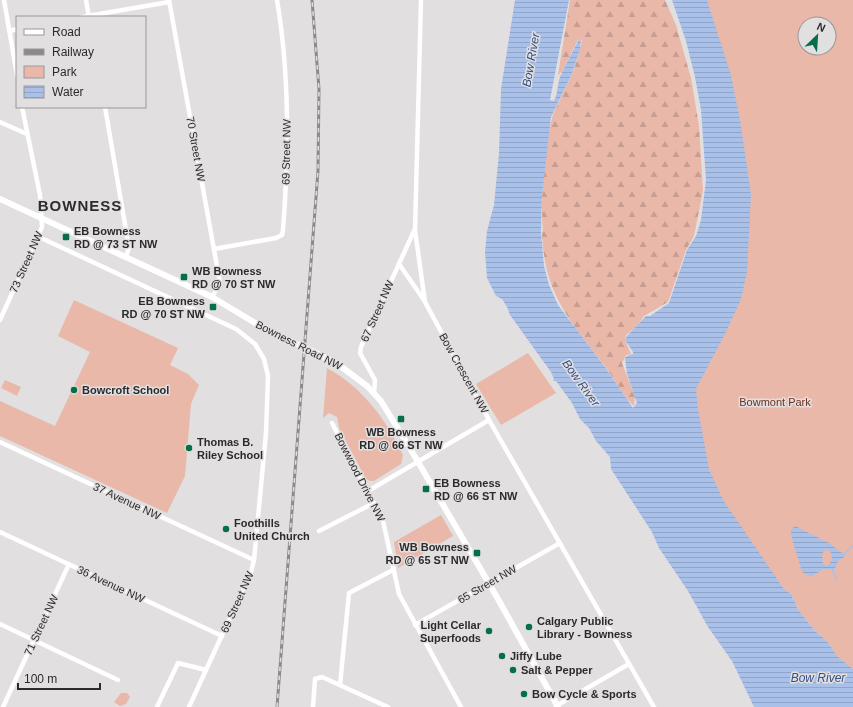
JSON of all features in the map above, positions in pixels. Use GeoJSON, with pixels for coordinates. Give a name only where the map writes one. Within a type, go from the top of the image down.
{"type":"FeatureCollection","features":[{"type":"Feature","properties":{"kind":"street"},"geometry":{"type":"LineString","coordinates":[[4,0],[16,69]]}},
{"type":"Feature","properties":{"kind":"street"},"geometry":{"type":"LineString","coordinates":[[86,0],[89,16],[169,1]]}},
{"type":"Feature","properties":{"kind":"street","name":"69 Street NW"},"geometry":{"type":"LineString","coordinates":[[214,249],[276,238],[282,235],[287,155],[287,93],[283,35],[277,0]]}},
{"type":"Feature","properties":{"kind":"street","name":"Bow Crescent NW"},"geometry":{"type":"LineString","coordinates":[[421,0],[415,230],[425,302],[489,420],[654,707]]}},
{"type":"Feature","properties":{"kind":"street","name":"70 Street NW"},"geometry":{"type":"LineString","coordinates":[[169,1],[220,283],[212,297]]}},
{"type":"Feature","properties":{"kind":"street"},"geometry":{"type":"LineString","coordinates":[[10,31],[16,29]]}},
{"type":"Feature","properties":{"kind":"street","name":"73 Street NW"},"geometry":{"type":"LineString","coordinates":[[0,320],[2,308],[39,238],[42,227],[40,195],[22,108]]}},
{"type":"Feature","properties":{"kind":"street"},"geometry":{"type":"LineString","coordinates":[[105,108],[129,248],[126,256]]}},
{"type":"Feature","properties":{"kind":"street"},"geometry":{"type":"LineString","coordinates":[[0,122],[27,134]]}},
{"type":"Feature","properties":{"kind":"street","name":"Bowness Road NW"},"geometry":{"type":"LineString","coordinates":[[0,199],[212,297],[265,329],[335,362],[359,379],[381,401],[489,583],[557,707]]}},
{"type":"Feature","properties":{"kind":"street","name":"67 Street NW"},"geometry":{"type":"LineString","coordinates":[[374,393],[375,380],[360,353],[361,347],[415,230]]}},
{"type":"Feature","properties":{"kind":"street","name":"Bowness Road NW"},"geometry":{"type":"LineString","coordinates":[[39,238],[236,329],[246,335],[258,349]]}},
{"type":"Feature","properties":{"kind":"street"},"geometry":{"type":"LineString","coordinates":[[399,264],[425,302]]}},
{"type":"Feature","properties":{"kind":"street","name":"69 Street NW"},"geometry":{"type":"LineString","coordinates":[[189,707],[251,572],[254,560],[268,382],[266,365],[258,349]]}},
{"type":"Feature","properties":{"kind":"street"},"geometry":{"type":"LineString","coordinates":[[368,491],[489,420]]}},
{"type":"Feature","properties":{"kind":"street","name":"Bowwood Drive NW"},"geometry":{"type":"LineString","coordinates":[[332,423],[383,521],[399,594],[461,707]]}},
{"type":"Feature","properties":{"kind":"street","name":"37 Avenue NW"},"geometry":{"type":"LineString","coordinates":[[0,442],[254,560]]}},
{"type":"Feature","properties":{"kind":"street"},"geometry":{"type":"LineString","coordinates":[[319,531],[374,503]]}},
{"type":"Feature","properties":{"kind":"street","name":"36 Avenue NW"},"geometry":{"type":"LineString","coordinates":[[0,532],[222,636]]}},
{"type":"Feature","properties":{"kind":"street","name":"65 Street NW"},"geometry":{"type":"LineString","coordinates":[[415,625],[560,543]]}},
{"type":"Feature","properties":{"kind":"street","name":"71 Street NW"},"geometry":{"type":"LineString","coordinates":[[3,707],[69,564]]}},
{"type":"Feature","properties":{"kind":"street"},"geometry":{"type":"LineString","coordinates":[[340,685],[349,593],[393,570]]}},
{"type":"Feature","properties":{"kind":"street"},"geometry":{"type":"LineString","coordinates":[[0,624],[118,680]]}},
{"type":"Feature","properties":{"kind":"street"},"geometry":{"type":"LineString","coordinates":[[158,707],[178,663],[206,670]]}},
{"type":"Feature","properties":{"kind":"street"},"geometry":{"type":"LineString","coordinates":[[557,707],[629,664]]}},
{"type":"Feature","properties":{"kind":"street"},"geometry":{"type":"LineString","coordinates":[[313,707],[315,679],[322,676],[388,707]]}},
{"type":"Feature","properties":{"kind":"green space"},"geometry":{"type":"Polygon","coordinates":[[[570,0],[665,0],[676,25],[691,78],[699,126],[703,191],[694,236],[686,250],[668,302],[644,316],[637,326],[626,335],[625,340],[631,354],[626,355],[622,363],[635,397],[634,406],[571,321],[562,306],[554,291],[548,274],[544,254],[542,232],[542,189],[549,131],[554,112],[575,67],[582,39],[577,41],[562,72],[558,75],[570,0]]]}},
{"type":"Feature","properties":{"kind":"green space","name":"Bowmont Park"},"geometry":{"type":"Polygon","coordinates":[[[695,0],[853,0],[853,669],[837,656],[827,641],[815,631],[797,608],[792,596],[793,595],[784,589],[723,503],[706,467],[693,388],[728,322],[695,0]]]}},
{"type":"Feature","properties":{"kind":"green space","name":"Bowcroft School"},"geometry":{"type":"Polygon","coordinates":[[[74,300],[178,348],[170,365],[188,374],[199,385],[191,404],[185,476],[167,513],[0,436],[0,401],[55,426],[90,352],[58,336],[74,300]]]}},
{"type":"Feature","properties":{"kind":"green space"},"geometry":{"type":"Polygon","coordinates":[[[528,353],[556,393],[501,425],[476,384],[528,353]]]}},
{"type":"Feature","properties":{"kind":"green space"},"geometry":{"type":"Polygon","coordinates":[[[327,368],[340,376],[362,394],[372,405],[389,429],[403,455],[401,464],[374,481],[366,479],[339,428],[337,417],[329,413],[323,418],[327,368]]]}},
{"type":"Feature","properties":{"kind":"green space"},"geometry":{"type":"Polygon","coordinates":[[[5,380],[21,387],[17,396],[1,388],[5,380]]]}},
{"type":"Feature","properties":{"kind":"green space"},"geometry":{"type":"Polygon","coordinates":[[[441,515],[453,536],[398,568],[394,542],[441,515]]]}},
{"type":"Feature","properties":{"kind":"green space"},"geometry":{"type":"Polygon","coordinates":[[[121,693],[127,693],[130,697],[126,704],[120,706],[114,702],[121,693]]]}},
{"type":"Feature","properties":{"kind":"water","name":"Bow River"},"geometry":{"type":"Polygon","coordinates":[[[515,0],[569,0],[550,100],[554,101],[560,77],[578,41],[581,39],[580,50],[571,76],[551,117],[542,195],[541,232],[544,266],[549,285],[558,305],[605,367],[633,408],[637,403],[627,374],[625,358],[633,354],[633,352],[625,340],[646,316],[650,316],[669,303],[687,250],[696,236],[701,220],[706,180],[701,110],[695,77],[686,41],[672,0],[707,0],[731,75],[740,120],[751,194],[747,272],[741,299],[725,334],[696,389],[698,409],[709,469],[723,500],[784,589],[793,595],[792,597],[797,608],[815,631],[827,641],[837,656],[853,669],[853,707],[754,707],[732,661],[708,627],[688,591],[659,548],[652,532],[611,469],[610,457],[596,441],[589,428],[580,419],[572,403],[556,381],[553,381],[554,379],[551,372],[510,315],[502,299],[496,296],[487,278],[485,252],[487,231],[494,205],[499,153],[501,89],[515,0]]]}},
{"type":"Feature","properties":{"kind":"water"},"geometry":{"type":"Polygon","coordinates":[[[795,526],[829,543],[846,556],[838,561],[835,569],[823,569],[811,577],[802,572],[791,535],[791,530],[795,526]],[[825,549],[822,555],[823,564],[827,566],[832,559],[830,551],[825,549]]]}},
{"type":"Feature","properties":{"kind":"waterway"},"geometry":{"type":"LineString","coordinates":[[844,554],[853,546]]}},
{"type":"Feature","properties":{"kind":"waterway"},"geometry":{"type":"LineString","coordinates":[[832,569],[837,580]]}},
{"type":"Feature","properties":{"kind":"railway"},"geometry":{"type":"LineString","coordinates":[[277,707],[318,171],[319,89],[312,0]]}},
{"type":"Feature","properties":{"kind":"place","name":"EB Bowness RD @ 73 ST NW"},"geometry":{"type":"Point","coordinates":[66,237]}},
{"type":"Feature","properties":{"kind":"place","name":"WB Bowness RD @ 70 ST NW"},"geometry":{"type":"Point","coordinates":[184,277]}},
{"type":"Feature","properties":{"kind":"place","name":"EB Bowness RD @ 70 ST NW"},"geometry":{"type":"Point","coordinates":[213,307]}},
{"type":"Feature","properties":{"kind":"place","name":"Bowcroft School"},"geometry":{"type":"Point","coordinates":[74,390]}},
{"type":"Feature","properties":{"kind":"place","name":"WB Bowness RD @ 66 ST NW"},"geometry":{"type":"Point","coordinates":[401,419]}},
{"type":"Feature","properties":{"kind":"place","name":"Thomas B. Riley School"},"geometry":{"type":"Point","coordinates":[189,448]}},
{"type":"Feature","properties":{"kind":"place","name":"EB Bowness RD @ 66 ST NW"},"geometry":{"type":"Point","coordinates":[426,489]}},
{"type":"Feature","properties":{"kind":"place","name":"Foothills United Church"},"geometry":{"type":"Point","coordinates":[226,529]}},
{"type":"Feature","properties":{"kind":"place","name":"WB Bowness RD @ 65 ST NW"},"geometry":{"type":"Point","coordinates":[477,553]}},
{"type":"Feature","properties":{"kind":"place","name":"Calgary Public Library - Bowness"},"geometry":{"type":"Point","coordinates":[529,627]}},
{"type":"Feature","properties":{"kind":"place","name":"Light Cellar Superfoods"},"geometry":{"type":"Point","coordinates":[489,631]}},
{"type":"Feature","properties":{"kind":"place","name":"Jiffy Lube"},"geometry":{"type":"Point","coordinates":[502,656]}},
{"type":"Feature","properties":{"kind":"place","name":"Salt & Pepper"},"geometry":{"type":"Point","coordinates":[513,670]}},
{"type":"Feature","properties":{"kind":"place","name":"Bow Cycle & Sports"},"geometry":{"type":"Point","coordinates":[524,694]}},
{"type":"Feature","properties":{"kind":"district","name":"BOWNESS"},"geometry":{"type":"Point","coordinates":[80,206]}}]}
